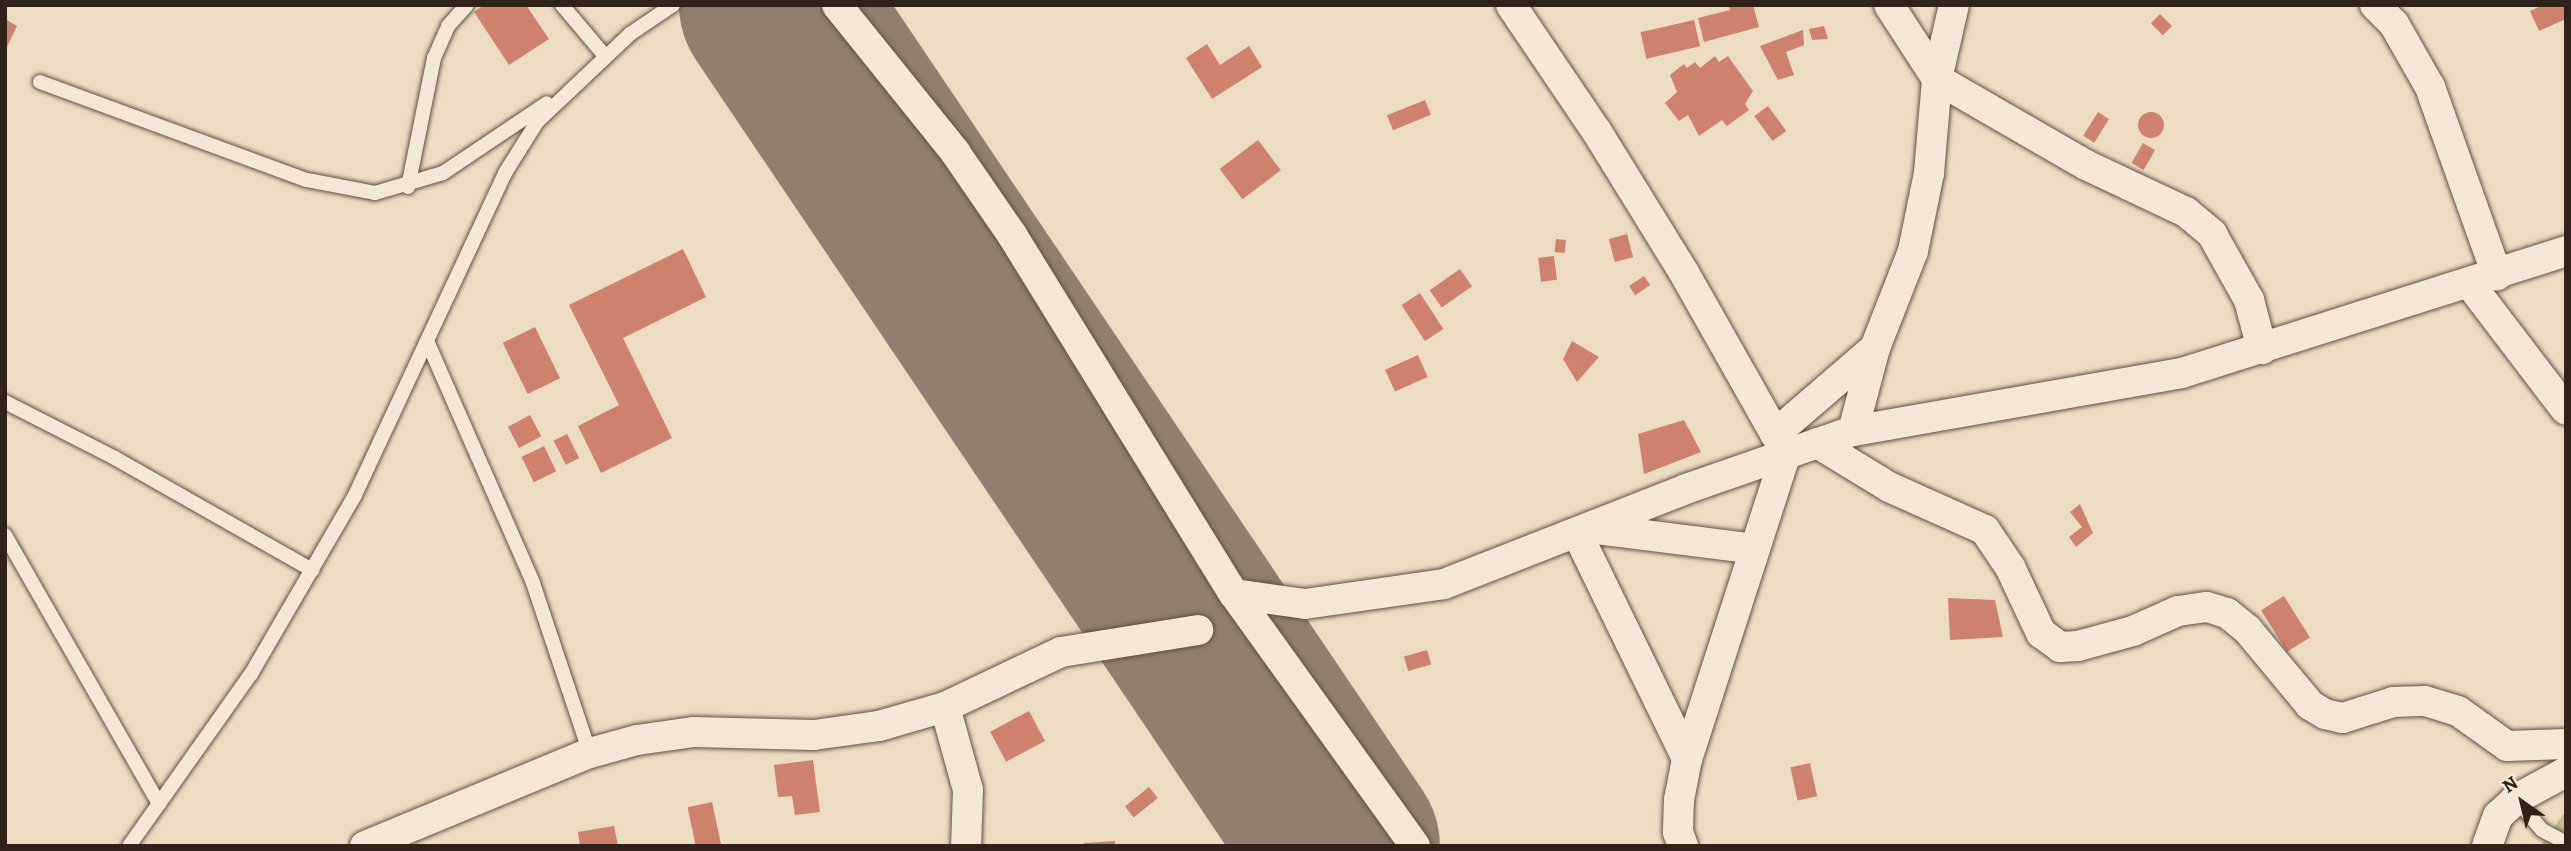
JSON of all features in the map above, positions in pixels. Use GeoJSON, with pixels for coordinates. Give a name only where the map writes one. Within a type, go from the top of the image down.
{"type":"FeatureCollection","features":[{"type":"Feature","properties":{"kind":"street"},"geometry":{"type":"LineString","coordinates":[[837,5],[954,152],[1012,235],[1234,594],[1415,846]]}},
{"type":"Feature","properties":{"kind":"street"},"geometry":{"type":"LineString","coordinates":[[1511,5],[1612,155],[1781,443],[1755,549],[1687,759],[1679,800],[1683,846]]}},
{"type":"Feature","properties":{"kind":"street"},"geometry":{"type":"LineString","coordinates":[[1889,5],[1937,79],[2086,166],[2186,212],[2212,234],[2249,300],[2262,349]]}},
{"type":"Feature","properties":{"kind":"street"},"geometry":{"type":"LineString","coordinates":[[1853,431],[1875,348],[1913,251],[1929,173],[1937,79],[1954,5]]}},
{"type":"Feature","properties":{"kind":"street"},"geometry":{"type":"LineString","coordinates":[[2375,5],[2395,23],[2430,87],[2483,280],[2566,410]]}},
{"type":"Feature","properties":{"kind":"street"},"geometry":{"type":"LineString","coordinates":[[1781,443],[1817,443],[1853,431],[2182,373],[2483,280],[2566,251]]}},
{"type":"Feature","properties":{"kind":"street"},"geometry":{"type":"LineString","coordinates":[[1234,594],[1306,604],[1431,586],[1583,530],[1781,443],[1875,348]]}},
{"type":"Feature","properties":{"kind":"street"},"geometry":{"type":"LineString","coordinates":[[1817,443],[1889,487],[1985,530],[2010,567],[2041,633],[2060,648],[2111,637],[2178,611],[2207,607],[2227,613],[2247,629],[2311,705],[2325,714],[2343,718],[2393,702],[2425,701],[2458,711],[2507,746],[2566,744]]}},
{"type":"Feature","properties":{"kind":"street"},"geometry":{"type":"LineString","coordinates":[[1583,530],[1755,549]]}},
{"type":"Feature","properties":{"kind":"street"},"geometry":{"type":"LineString","coordinates":[[1583,530],[1687,759]]}},
{"type":"Feature","properties":{"kind":"street"},"geometry":{"type":"LineString","coordinates":[[365,846],[590,753],[694,732],[814,735],[879,726],[945,707],[1061,652],[1198,630]]}},
{"type":"Feature","properties":{"kind":"street"},"geometry":{"type":"LineString","coordinates":[[945,707],[968,790],[966,846]]}},
{"type":"Feature","properties":{"kind":"street"},"geometry":{"type":"LineString","coordinates":[[2487,846],[2498,816],[2516,799],[2566,772]]}},
{"type":"Feature","properties":{"kind":"lane"},"geometry":{"type":"LineString","coordinates":[[408,187],[434,58],[448,26],[467,5]]}},
{"type":"Feature","properties":{"kind":"lane"},"geometry":{"type":"LineString","coordinates":[[562,5],[605,57]]}},
{"type":"Feature","properties":{"kind":"lane"},"geometry":{"type":"LineString","coordinates":[[40,82],[307,180],[375,193],[408,187],[443,173],[565,90],[673,5]]}},
{"type":"Feature","properties":{"kind":"lane"},"geometry":{"type":"LineString","coordinates":[[129,846],[251,674],[312,570],[355,495],[505,173],[537,122],[565,90]]}},
{"type":"Feature","properties":{"kind":"lane"},"geometry":{"type":"LineString","coordinates":[[426,341],[533,583],[590,753]]}},
{"type":"Feature","properties":{"kind":"lane"},"geometry":{"type":"LineString","coordinates":[[5,402],[115,458],[312,570]]}},
{"type":"Feature","properties":{"kind":"lane"},"geometry":{"type":"LineString","coordinates":[[5,536],[159,804]]}},
{"type":"Feature","properties":{"kind":"lane"},"geometry":{"type":"LineString","coordinates":[[2516,799],[2542,830],[2566,843]]}},
{"type":"Feature","properties":{"kind":"shaded area"},"geometry":{"type":"Polygon","coordinates":[[[2566,811],[2566,846],[2540,846],[2566,811]]]}},
{"type":"Feature","properties":{"kind":"building"},"geometry":{"type":"Polygon","coordinates":[[[484,5],[526,5],[549,39],[509,65],[474,12],[484,5]]]}},
{"type":"Feature","properties":{"kind":"building"},"geometry":{"type":"Polygon","coordinates":[[[1728,5],[1753,5],[1759,27],[1704,42],[1698,18],[1730,10],[1728,5]]]}},
{"type":"Feature","properties":{"kind":"building"},"geometry":{"type":"Polygon","coordinates":[[[2543,5],[2566,5],[2566,19],[2539,31],[2530,11],[2543,5]]]}},
{"type":"Feature","properties":{"kind":"building"},"geometry":{"type":"Polygon","coordinates":[[[2160,14],[2172,26],[2163,35],[2151,23],[2160,14]]]}},
{"type":"Feature","properties":{"kind":"building"},"geometry":{"type":"Polygon","coordinates":[[[5,19],[17,26],[5,51],[5,19]]]}},
{"type":"Feature","properties":{"kind":"building"},"geometry":{"type":"Polygon","coordinates":[[[1694,20],[1700,46],[1646,59],[1640,32],[1694,20]]]}},
{"type":"Feature","properties":{"kind":"building"},"geometry":{"type":"Polygon","coordinates":[[[1824,26],[1828,39],[1812,40],[1809,29],[1824,26]]]}},
{"type":"Feature","properties":{"kind":"building"},"geometry":{"type":"Polygon","coordinates":[[[1803,30],[1804,45],[1786,52],[1794,75],[1778,80],[1760,46],[1803,30]]]}},
{"type":"Feature","properties":{"kind":"building"},"geometry":{"type":"Polygon","coordinates":[[[1207,44],[1220,65],[1249,46],[1262,67],[1212,99],[1186,58],[1207,44]]]}},
{"type":"Feature","properties":{"kind":"building"},"geometry":{"type":"Polygon","coordinates":[[[1715,56],[1719,62],[1728,56],[1753,91],[1745,104],[1749,110],[1727,126],[1722,120],[1699,136],[1688,115],[1679,121],[1665,103],[1677,92],[1670,75],[1684,64],[1687,68],[1695,62],[1700,68],[1715,56]]]}},
{"type":"Feature","properties":{"kind":"building"},"geometry":{"type":"Polygon","coordinates":[[[1425,100],[1431,115],[1393,130],[1387,115],[1425,100]]]}},
{"type":"Feature","properties":{"kind":"building"},"geometry":{"type":"Polygon","coordinates":[[[1768,106],[1786,131],[1772,141],[1754,116],[1768,106]]]}},
{"type":"Feature","properties":{"kind":"building"},"geometry":{"type":"Polygon","coordinates":[[[2098,112],[2109,119],[2094,143],[2083,136],[2098,112]]]}},
{"type":"Feature","properties":{"kind":"building"},"geometry":{"type":"Polygon","coordinates":[[[2151,112],[2160,116],[2164,125],[2160,134],[2151,138],[2142,134],[2138,125],[2142,116],[2151,112]]]}},
{"type":"Feature","properties":{"kind":"building"},"geometry":{"type":"Polygon","coordinates":[[[1258,140],[1281,170],[1243,199],[1220,169],[1258,140]]]}},
{"type":"Feature","properties":{"kind":"building"},"geometry":{"type":"Polygon","coordinates":[[[2143,143],[2155,150],[2144,170],[2132,163],[2143,143]]]}},
{"type":"Feature","properties":{"kind":"building"},"geometry":{"type":"Polygon","coordinates":[[[1627,234],[1633,257],[1615,262],[1609,239],[1627,234]]]}},
{"type":"Feature","properties":{"kind":"building"},"geometry":{"type":"Polygon","coordinates":[[[1556,239],[1566,240],[1565,253],[1555,252],[1556,239]]]}},
{"type":"Feature","properties":{"kind":"building"},"geometry":{"type":"Polygon","coordinates":[[[683,249],[706,297],[623,338],[672,438],[601,473],[578,426],[619,405],[569,305],[683,249]]]}},
{"type":"Feature","properties":{"kind":"building"},"geometry":{"type":"Polygon","coordinates":[[[1554,256],[1557,280],[1541,282],[1538,258],[1554,256]]]}},
{"type":"Feature","properties":{"kind":"building"},"geometry":{"type":"Polygon","coordinates":[[[1460,269],[1472,286],[1442,307],[1430,290],[1460,269]]]}},
{"type":"Feature","properties":{"kind":"building"},"geometry":{"type":"Polygon","coordinates":[[[1644,276],[1650,285],[1635,295],[1629,286],[1644,276]]]}},
{"type":"Feature","properties":{"kind":"building"},"geometry":{"type":"Polygon","coordinates":[[[1420,293],[1443,329],[1425,341],[1402,305],[1420,293]]]}},
{"type":"Feature","properties":{"kind":"building"},"geometry":{"type":"Polygon","coordinates":[[[535,327],[560,378],[528,394],[503,343],[535,327]]]}},
{"type":"Feature","properties":{"kind":"building"},"geometry":{"type":"Polygon","coordinates":[[[1572,341],[1599,357],[1577,382],[1563,359],[1572,341]]]}},
{"type":"Feature","properties":{"kind":"building"},"geometry":{"type":"Polygon","coordinates":[[[1418,355],[1428,377],[1395,392],[1385,370],[1418,355]]]}},
{"type":"Feature","properties":{"kind":"building"},"geometry":{"type":"Polygon","coordinates":[[[530,415],[541,436],[519,448],[508,427],[530,415]]]}},
{"type":"Feature","properties":{"kind":"building"},"geometry":{"type":"Polygon","coordinates":[[[1684,420],[1701,452],[1644,474],[1638,434],[1684,420]]]}},
{"type":"Feature","properties":{"kind":"building"},"geometry":{"type":"Polygon","coordinates":[[[567,434],[579,458],[566,465],[554,441],[567,434]]]}},
{"type":"Feature","properties":{"kind":"building"},"geometry":{"type":"Polygon","coordinates":[[[544,446],[556,471],[534,482],[522,457],[544,446]]]}},
{"type":"Feature","properties":{"kind":"building"},"geometry":{"type":"Polygon","coordinates":[[[2080,504],[2093,533],[2076,547],[2069,537],[2082,527],[2070,512],[2080,504]]]}},
{"type":"Feature","properties":{"kind":"building"},"geometry":{"type":"Polygon","coordinates":[[[2284,596],[2310,638],[2287,652],[2261,610],[2284,596]]]}},
{"type":"Feature","properties":{"kind":"building"},"geometry":{"type":"Polygon","coordinates":[[[1948,598],[1995,600],[2003,637],[1950,640],[1948,598]]]}},
{"type":"Feature","properties":{"kind":"building"},"geometry":{"type":"Polygon","coordinates":[[[1427,650],[1431,664],[1408,671],[1404,657],[1427,650]]]}},
{"type":"Feature","properties":{"kind":"building"},"geometry":{"type":"Polygon","coordinates":[[[1029,711],[1045,741],[1006,762],[990,732],[1029,711]]]}},
{"type":"Feature","properties":{"kind":"building"},"geometry":{"type":"Polygon","coordinates":[[[813,760],[820,812],[795,815],[792,796],[778,797],[774,765],[813,760]]]}},
{"type":"Feature","properties":{"kind":"building"},"geometry":{"type":"Polygon","coordinates":[[[1810,763],[1817,796],[1798,800],[1790,767],[1810,763]]]}},
{"type":"Feature","properties":{"kind":"building"},"geometry":{"type":"Polygon","coordinates":[[[1149,787],[1158,798],[1134,817],[1125,807],[1149,787]]]}},
{"type":"Feature","properties":{"kind":"building"},"geometry":{"type":"Polygon","coordinates":[[[712,802],[721,846],[696,846],[688,807],[712,802]]]}},
{"type":"Feature","properties":{"kind":"building"},"geometry":{"type":"Polygon","coordinates":[[[614,826],[618,846],[580,846],[578,832],[614,826]]]}},
{"type":"Feature","properties":{"kind":"building"},"geometry":{"type":"Polygon","coordinates":[[[1115,841],[1115,846],[1084,846],[1084,843],[1115,841]]]}},
{"type":"Feature","properties":{"kind":"runway"},"geometry":{"type":"LineString","coordinates":[[776,5],[1343,846]]}}]}
